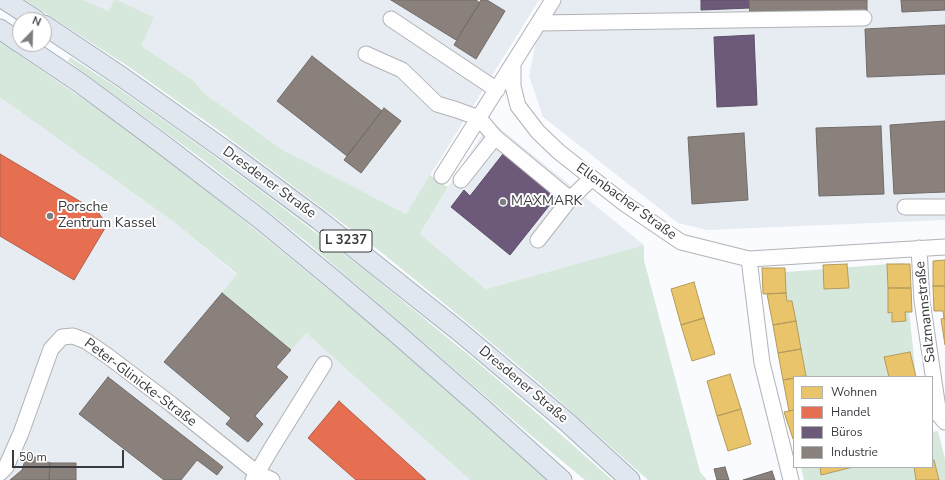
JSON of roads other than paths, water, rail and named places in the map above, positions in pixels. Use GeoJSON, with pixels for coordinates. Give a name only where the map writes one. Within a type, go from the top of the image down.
{"type":"FeatureCollection","features":[{"type":"Feature","properties":{"kind":"main road"},"geometry":{"type":"LineString","coordinates":[[5,0],[24,12]]}},
{"type":"Feature","properties":{"kind":"main road","name":"L 3237"},"geometry":{"type":"LineString","coordinates":[[0,29],[12,38]]}},
{"type":"Feature","properties":{"kind":"main road","name":"Dresdener Straße"},"geometry":{"type":"LineString","coordinates":[[52,30],[122,77],[217,144],[319,220],[460,332],[568,423],[630,480]]}},
{"type":"Feature","properties":{"kind":"main road","name":"L 3237"},"geometry":{"type":"LineString","coordinates":[[33,52],[80,83],[266,224],[395,332],[562,480]]}},
{"type":"Feature","properties":{"kind":"street","name":"Ellenbacher Straße"},"geometry":{"type":"LineString","coordinates":[[442,176],[553,0]]}},
{"type":"Feature","properties":{"kind":"street"},"geometry":{"type":"LineString","coordinates":[[539,23],[864,18]]}},
{"type":"Feature","properties":{"kind":"street"},"geometry":{"type":"LineString","coordinates":[[391,19],[497,90]]}},
{"type":"Feature","properties":{"kind":"street"},"geometry":{"type":"LineString","coordinates":[[366,54],[402,70],[437,104],[479,118],[495,137],[570,199]]}},
{"type":"Feature","properties":{"kind":"street","name":"Ellenbacher Straße"},"geometry":{"type":"LineString","coordinates":[[514,63],[513,86],[518,106],[538,132],[558,152],[626,204],[681,242],[749,259],[945,247]]}},
{"type":"Feature","properties":{"kind":"street"},"geometry":{"type":"LineString","coordinates":[[461,180],[495,137]]}},
{"type":"Feature","properties":{"kind":"street"},"geometry":{"type":"LineString","coordinates":[[538,240],[570,199],[592,178]]}},
{"type":"Feature","properties":{"kind":"street"},"geometry":{"type":"LineString","coordinates":[[905,207],[945,207]]}},
{"type":"Feature","properties":{"kind":"street","name":"Salzmannstraße"},"geometry":{"type":"LineString","coordinates":[[919,248],[922,301],[933,376]]}},
{"type":"Feature","properties":{"kind":"street"},"geometry":{"type":"LineString","coordinates":[[749,259],[762,363],[789,451],[791,480]]}},
{"type":"Feature","properties":{"kind":"street","name":"Peter-Glinicke-Straße"},"geometry":{"type":"LineString","coordinates":[[0,473],[6,467],[21,433],[51,349],[62,337],[73,336],[86,340],[170,404],[255,477],[272,480]]}},
{"type":"Feature","properties":{"kind":"street"},"geometry":{"type":"LineString","coordinates":[[255,477],[324,364]]}},
{"type":"Feature","properties":{"kind":"street","name":"Salzmannstraße"},"geometry":{"type":"LineString","coordinates":[[933,377],[939,418]]}},
{"type":"Feature","properties":{"kind":"place","name":"MAXMARK"},"geometry":{"type":"Point","coordinates":[503,202]}},
{"type":"Feature","properties":{"kind":"place","name":"Porsche Zentrum Kassel"},"geometry":{"type":"Point","coordinates":[50,216]}}]}
